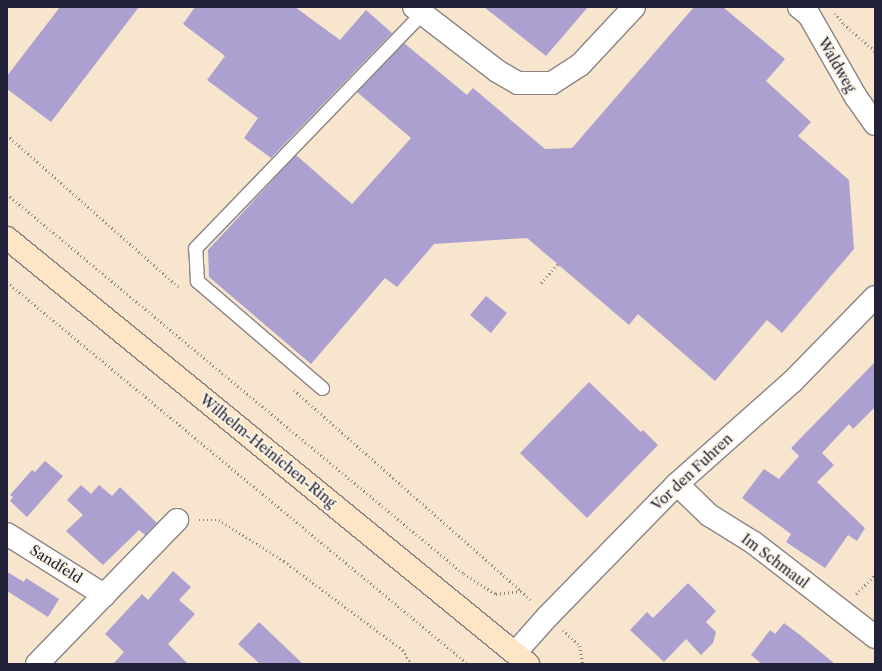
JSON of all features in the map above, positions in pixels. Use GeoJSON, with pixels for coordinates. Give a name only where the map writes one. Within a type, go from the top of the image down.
{"type":"FeatureCollection","features":[{"type":"Feature","properties":{"kind":"main road","name":"Wilhelm-Heinichen-Ring"},"geometry":{"type":"LineString","coordinates":[[7,238],[522,658]]}},
{"type":"Feature","properties":{"kind":"street"},"geometry":{"type":"LineString","coordinates":[[418,10],[497,71],[518,83],[552,83],[580,65],[634,7]]}},
{"type":"Feature","properties":{"kind":"street","name":"Waldweg"},"geometry":{"type":"LineString","coordinates":[[809,10],[856,97],[875,124]]}},
{"type":"Feature","properties":{"kind":"street","name":"Vor den Fuhren"},"geometry":{"type":"LineString","coordinates":[[522,658],[548,616],[677,484],[793,381],[875,297]]}},
{"type":"Feature","properties":{"kind":"street","name":"Im Schmaul"},"geometry":{"type":"LineString","coordinates":[[677,484],[709,515],[754,543],[875,637]]}},
{"type":"Feature","properties":{"kind":"street"},"geometry":{"type":"LineString","coordinates":[[37,664],[177,520]]}},
{"type":"Feature","properties":{"kind":"street","name":"Sandfeld"},"geometry":{"type":"LineString","coordinates":[[7,534],[104,594]]}},
{"type":"Feature","properties":{"kind":"lane"},"geometry":{"type":"LineString","coordinates":[[322,388],[197,281],[195,248],[418,10]]}},
{"type":"Feature","properties":{"kind":"path","name":"Waldweg"},"geometry":{"type":"LineString","coordinates":[[831,7],[844,24],[875,51]]}},
{"type":"Feature","properties":{"kind":"path"},"geometry":{"type":"LineString","coordinates":[[7,194],[464,574],[496,594],[521,591],[580,646],[583,664]]}},
{"type":"Feature","properties":{"kind":"path"},"geometry":{"type":"LineString","coordinates":[[541,283],[558,264]]}},
{"type":"Feature","properties":{"kind":"path"},"geometry":{"type":"LineString","coordinates":[[7,282],[468,664]]}},
{"type":"Feature","properties":{"kind":"path"},"geometry":{"type":"LineString","coordinates":[[177,520],[219,520],[284,561],[384,636],[402,650],[411,664]]}},
{"type":"Feature","properties":{"kind":"path"},"geometry":{"type":"LineString","coordinates":[[841,610],[875,575]]}},
{"type":"Feature","properties":{"kind":"building"},"geometry":{"type":"Polygon","coordinates":[[[60,7],[139,7],[51,122],[7,89],[7,76],[60,7]]]}},
{"type":"Feature","properties":{"kind":"building"},"geometry":{"type":"Polygon","coordinates":[[[195,7],[295,7],[340,40],[366,10],[392,33],[271,158],[244,138],[258,118],[207,80],[225,56],[183,24],[195,7]]]}},
{"type":"Feature","properties":{"kind":"building"},"geometry":{"type":"Polygon","coordinates":[[[484,7],[588,7],[546,56],[484,7]]]}},
{"type":"Feature","properties":{"kind":"building"},"geometry":{"type":"Polygon","coordinates":[[[694,7],[723,7],[785,59],[766,81],[811,122],[798,136],[849,180],[854,249],[782,333],[767,320],[715,381],[638,314],[629,325],[527,238],[434,244],[397,287],[385,278],[311,364],[209,277],[208,250],[296,155],[352,204],[411,138],[357,92],[404,43],[467,95],[473,88],[545,149],[572,148],[694,7]]]}},
{"type":"Feature","properties":{"kind":"building"},"geometry":{"type":"Polygon","coordinates":[[[486,296],[507,313],[491,333],[470,315],[486,296]]]}},
{"type":"Feature","properties":{"kind":"building"},"geometry":{"type":"Polygon","coordinates":[[[875,362],[875,407],[853,429],[849,424],[822,453],[834,465],[817,482],[865,528],[857,541],[848,535],[825,568],[786,542],[791,534],[742,498],[764,469],[779,479],[799,456],[791,448],[875,362]]]}},
{"type":"Feature","properties":{"kind":"building"},"geometry":{"type":"Polygon","coordinates":[[[589,382],[641,432],[643,430],[658,445],[587,518],[520,453],[589,382]]]}},
{"type":"Feature","properties":{"kind":"building"},"geometry":{"type":"Polygon","coordinates":[[[45,461],[63,476],[27,517],[10,501],[13,497],[10,495],[32,470],[35,472],[45,461]]]}},
{"type":"Feature","properties":{"kind":"building"},"geometry":{"type":"Polygon","coordinates":[[[81,485],[91,494],[99,485],[112,496],[120,487],[157,523],[145,535],[139,530],[103,565],[66,531],[83,515],[67,500],[81,485]]]}},
{"type":"Feature","properties":{"kind":"building"},"geometry":{"type":"Polygon","coordinates":[[[173,571],[191,587],[179,600],[195,614],[168,644],[188,664],[113,664],[124,652],[105,634],[142,594],[148,600],[173,571]]]}},
{"type":"Feature","properties":{"kind":"building"},"geometry":{"type":"Polygon","coordinates":[[[7,572],[24,582],[26,578],[59,599],[48,617],[7,591],[7,572]]]}},
{"type":"Feature","properties":{"kind":"building"},"geometry":{"type":"Polygon","coordinates":[[[688,583],[716,611],[706,622],[716,632],[713,643],[701,655],[686,639],[664,662],[630,630],[647,612],[653,618],[688,583]]]}},
{"type":"Feature","properties":{"kind":"building"},"geometry":{"type":"Polygon","coordinates":[[[259,622],[303,664],[260,664],[238,644],[259,622]]]}},
{"type":"Feature","properties":{"kind":"building"},"geometry":{"type":"Polygon","coordinates":[[[784,623],[835,664],[762,664],[751,655],[770,630],[775,634],[784,623]]]}}]}
